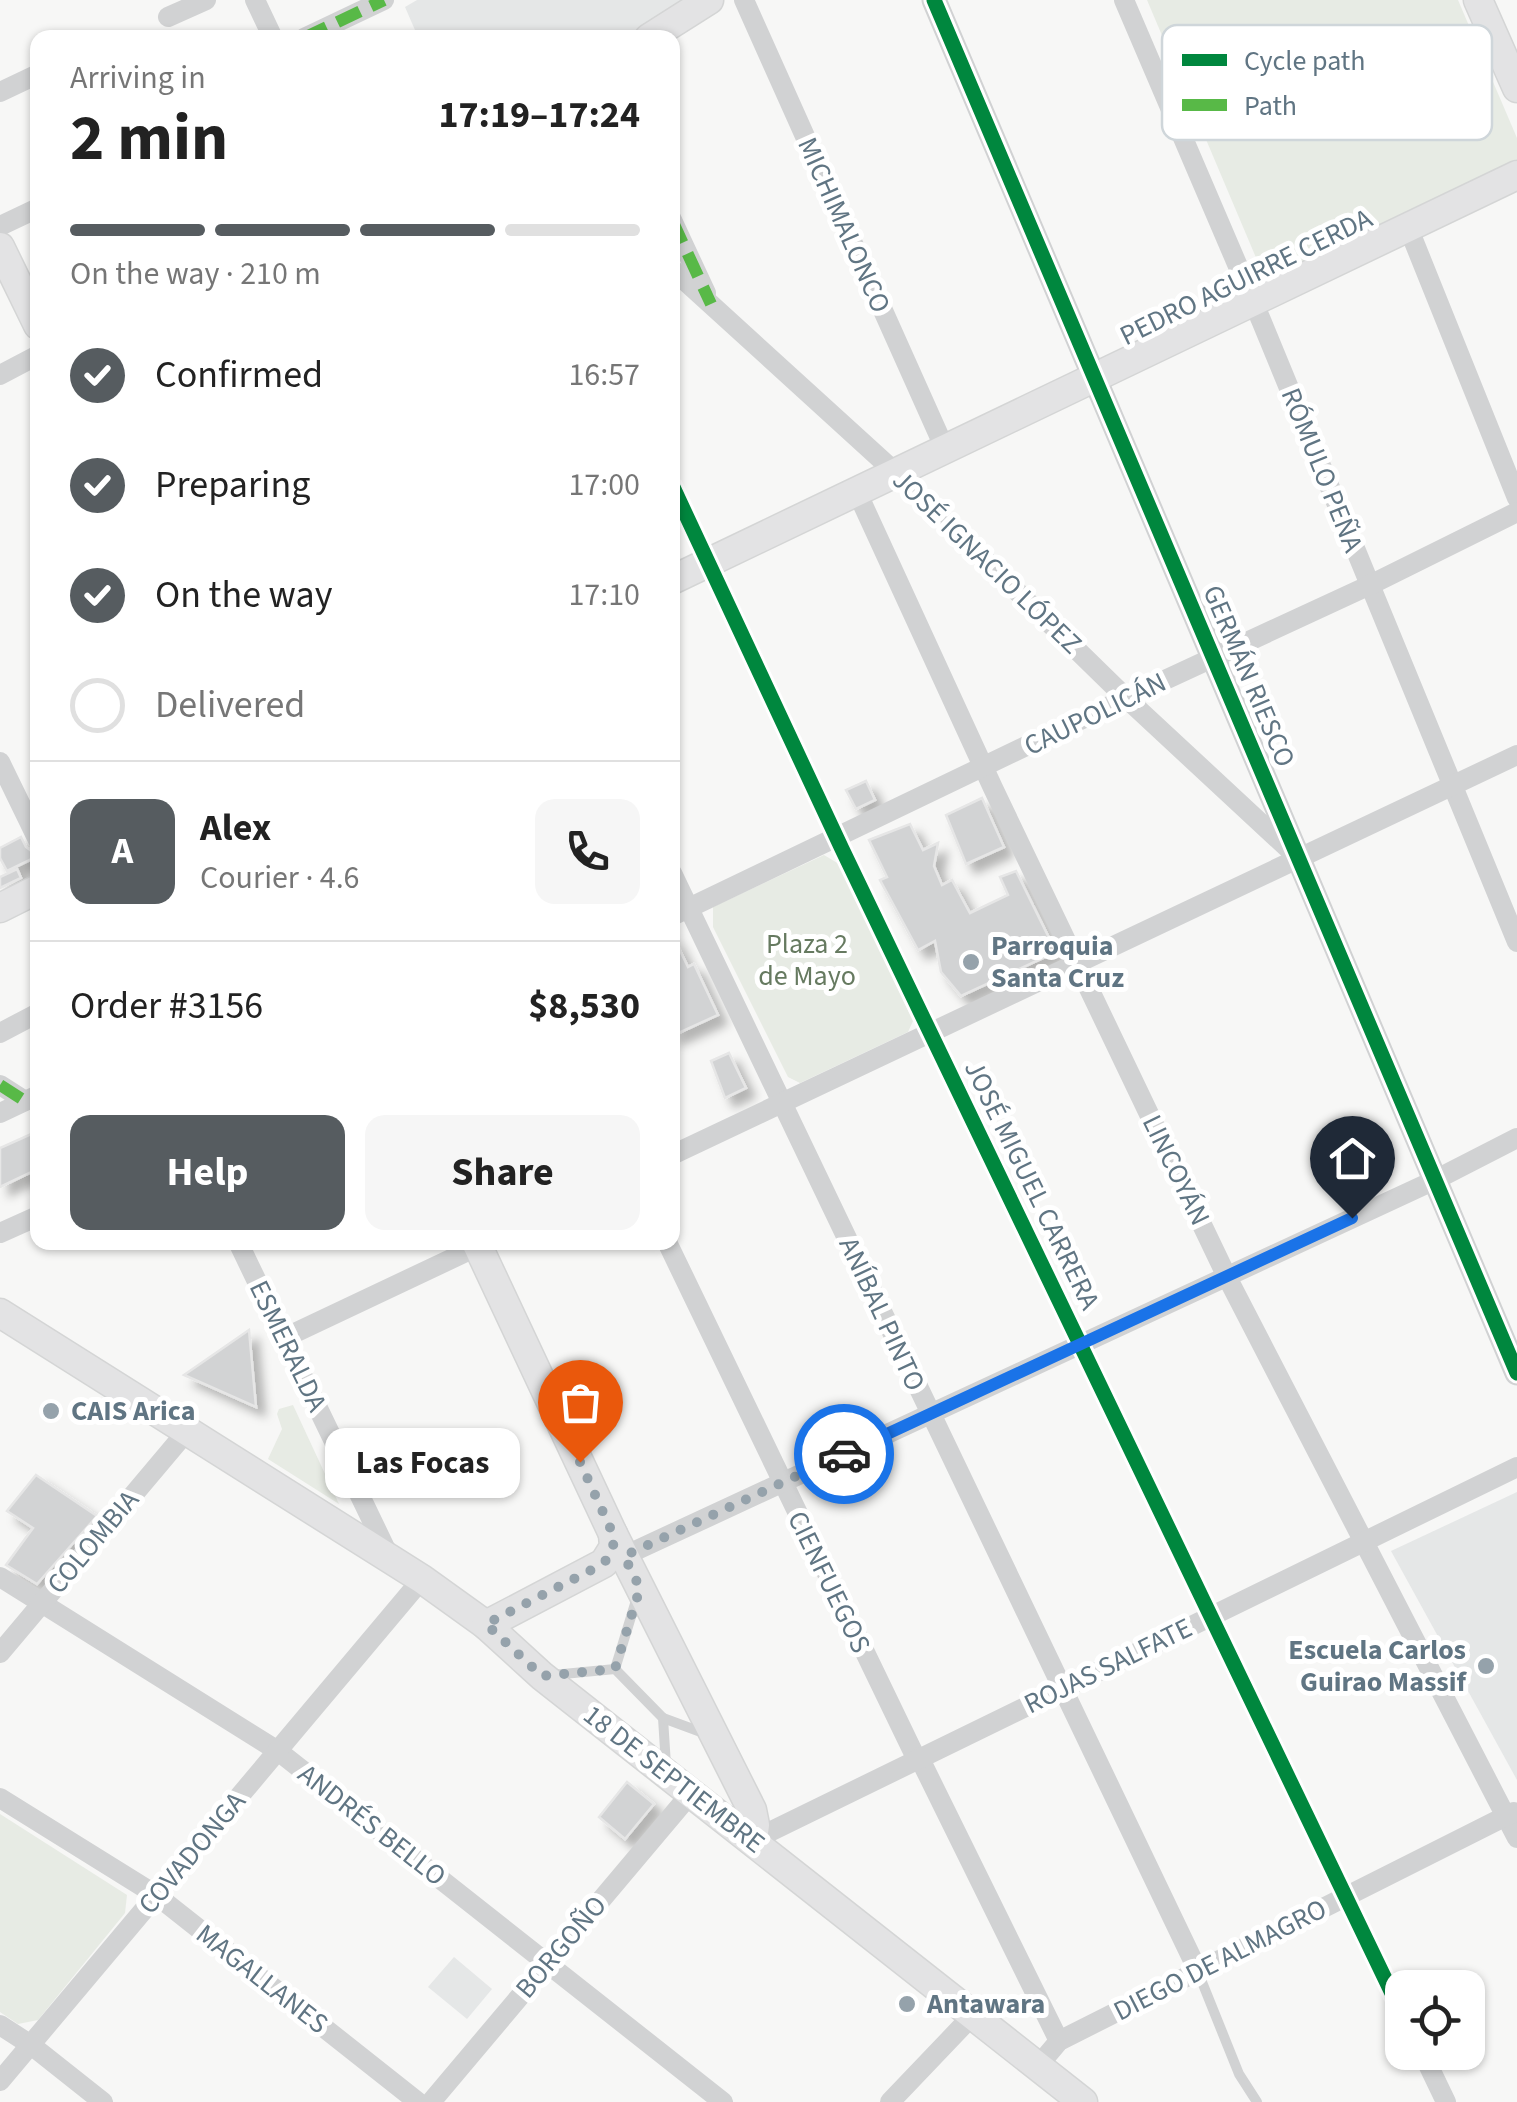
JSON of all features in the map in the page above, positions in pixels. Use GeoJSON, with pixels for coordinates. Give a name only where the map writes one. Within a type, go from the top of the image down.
{"type":"FeatureCollection","features":[{"type":"Feature","properties":{"kind":"main road"},"geometry":{"type":"LineString","coordinates":[[662,30],[709,0]]}},
{"type":"Feature","properties":{"kind":"main road"},"geometry":{"type":"LineString","coordinates":[[1478,0],[1489,25]]}},
{"type":"Feature","properties":{"kind":"main road"},"geometry":{"type":"LineString","coordinates":[[1492,32],[1517,88]]}},
{"type":"Feature","properties":{"kind":"main road","name":"PEDRO AGUIRRE CERDA"},"geometry":{"type":"LineString","coordinates":[[680,576],[1517,174]]}},
{"type":"Feature","properties":{"kind":"main road"},"geometry":{"type":"LineString","coordinates":[[0,247],[30,309]]}},
{"type":"Feature","properties":{"kind":"main road"},"geometry":{"type":"LineString","coordinates":[[0,908],[30,893]]}},
{"type":"Feature","properties":{"kind":"main road"},"geometry":{"type":"LineString","coordinates":[[484,1250],[619,1545],[754,1817],[753,1840]]}},
{"type":"Feature","properties":{"kind":"main road","name":"18 DE SEPTIEMBRE"},"geometry":{"type":"LineString","coordinates":[[0,1313],[390,1558],[486,1624],[542,1676],[1083,2102]]}},
{"type":"Feature","properties":{"kind":"main road"},"geometry":{"type":"LineString","coordinates":[[486,1624],[604,1563],[619,1545]]}},
{"type":"Feature","properties":{"kind":"street"},"geometry":{"type":"LineString","coordinates":[[168,17],[206,0]]}},
{"type":"Feature","properties":{"kind":"street"},"geometry":{"type":"LineString","coordinates":[[255,0],[269,30]]}},
{"type":"Feature","properties":{"kind":"street"},"geometry":{"type":"LineString","coordinates":[[321,30],[384,0]]}},
{"type":"Feature","properties":{"kind":"street","name":"MICHIMALONCO"},"geometry":{"type":"LineString","coordinates":[[744,0],[945,449]]}},
{"type":"Feature","properties":{"kind":"street","name":"GERMÁN RIESCO"},"geometry":{"type":"LineString","coordinates":[[934,0],[1517,1373]]}},
{"type":"Feature","properties":{"kind":"street","name":"RÓMULO PEÑA"},"geometry":{"type":"LineString","coordinates":[[1124,0],[1162,89]]}},
{"type":"Feature","properties":{"kind":"street"},"geometry":{"type":"LineString","coordinates":[[0,92],[30,78]]}},
{"type":"Feature","properties":{"kind":"street","name":"RÓMULO PEÑA"},"geometry":{"type":"LineString","coordinates":[[1184,140],[1517,942]]}},
{"type":"Feature","properties":{"kind":"street"},"geometry":{"type":"LineString","coordinates":[[0,226],[30,212]]}},
{"type":"Feature","properties":{"kind":"street"},"geometry":{"type":"LineString","coordinates":[[1408,227],[1517,498]]}},
{"type":"Feature","properties":{"kind":"street"},"geometry":{"type":"LineString","coordinates":[[680,238],[710,304]]}},
{"type":"Feature","properties":{"kind":"street","name":"JOSÉ IGNACIO LÓPEZ"},"geometry":{"type":"LineString","coordinates":[[680,276],[896,473],[1126,698],[1299,858]]}},
{"type":"Feature","properties":{"kind":"street"},"geometry":{"type":"LineString","coordinates":[[0,375],[30,360]]}},
{"type":"Feature","properties":{"kind":"street","name":"LINCOYÁN"},"geometry":{"type":"LineString","coordinates":[[857,492],[1076,964],[1227,1276],[1362,1542],[1511,1813],[1517,1838]]}},
{"type":"Feature","properties":{"kind":"street","name":"JOSÉ MIGUEL CARRERA"},"geometry":{"type":"LineString","coordinates":[[680,501],[836,838],[1385,1978]]}},
{"type":"Feature","properties":{"kind":"street","name":"CAUPOLICÁN"},"geometry":{"type":"LineString","coordinates":[[681,912],[1517,512]]}},
{"type":"Feature","properties":{"kind":"street"},"geometry":{"type":"LineString","coordinates":[[680,1151],[1517,755]]}},
{"type":"Feature","properties":{"kind":"street"},"geometry":{"type":"LineString","coordinates":[[0,762],[30,824]]}},
{"type":"Feature","properties":{"kind":"street","name":"ANÍBAL PINTO"},"geometry":{"type":"LineString","coordinates":[[681,912],[782,1103],[1198,1972]]}},
{"type":"Feature","properties":{"kind":"street"},"geometry":{"type":"LineString","coordinates":[[0,1033],[30,1016]]}},
{"type":"Feature","properties":{"kind":"street"},"geometry":{"type":"LineString","coordinates":[[0,1084],[30,1098]]}},
{"type":"Feature","properties":{"kind":"street"},"geometry":{"type":"LineString","coordinates":[[0,1112],[30,1098]]}},
{"type":"Feature","properties":{"kind":"street"},"geometry":{"type":"LineString","coordinates":[[619,1545],[781,1484],[1435,1180],[1517,1138]]}},
{"type":"Feature","properties":{"kind":"street"},"geometry":{"type":"LineString","coordinates":[[1,1233],[30,1220]]}},
{"type":"Feature","properties":{"kind":"street","name":"ESMERALDA"},"geometry":{"type":"LineString","coordinates":[[242,1250],[390,1558]]}},
{"type":"Feature","properties":{"kind":"street"},"geometry":{"type":"LineString","coordinates":[[284,1338],[468,1250]]}},
{"type":"Feature","properties":{"kind":"street","name":"CIENFUEGOS"},"geometry":{"type":"LineString","coordinates":[[671,1250],[781,1484],[1058,2041]]}},
{"type":"Feature","properties":{"kind":"street","name":"COLOMBIA"},"geometry":{"type":"LineString","coordinates":[[0,1653],[187,1431]]}},
{"type":"Feature","properties":{"kind":"street","name":"ROJAS SALFATE"},"geometry":{"type":"LineString","coordinates":[[753,1840],[1517,1467]]}},
{"type":"Feature","properties":{"kind":"street","name":"ANDRÉS BELLO"},"geometry":{"type":"LineString","coordinates":[[0,1577],[278,1751],[723,2102]]}},
{"type":"Feature","properties":{"kind":"street","name":"COVADONGA"},"geometry":{"type":"LineString","coordinates":[[0,2081],[422,1579]]}},
{"type":"Feature","properties":{"kind":"street","name":"BORGOÑO"},"geometry":{"type":"LineString","coordinates":[[431,2102],[692,1792]]}},
{"type":"Feature","properties":{"kind":"street","name":"MAGALLANES"},"geometry":{"type":"LineString","coordinates":[[0,1798],[156,1895],[418,2102]]}},
{"type":"Feature","properties":{"kind":"street","name":"DIEGO DE ALMAGRO"},"geometry":{"type":"LineString","coordinates":[[1038,2066],[1058,2041],[1511,1813]]}},
{"type":"Feature","properties":{"kind":"street"},"geometry":{"type":"LineString","coordinates":[[890,2102],[973,2015]]}},
{"type":"Feature","properties":{"kind":"street"},"geometry":{"type":"LineString","coordinates":[[0,2025],[103,2102]]}},
{"type":"Feature","properties":{"kind":"street"},"geometry":{"type":"LineString","coordinates":[[1431,2070],[1446,2102]]}},
{"type":"Feature","properties":{"kind":"lane"},"geometry":{"type":"LineString","coordinates":[[615,1669],[640,1588]]}},
{"type":"Feature","properties":{"kind":"lane"},"geometry":{"type":"LineString","coordinates":[[542,1676],[615,1669]]}},
{"type":"Feature","properties":{"kind":"lane"},"geometry":{"type":"LineString","coordinates":[[615,1669],[662,1718],[716,1737]]}},
{"type":"Feature","properties":{"kind":"lane"},"geometry":{"type":"LineString","coordinates":[[662,1718],[667,1772]]}},
{"type":"Feature","properties":{"kind":"lane"},"geometry":{"type":"LineString","coordinates":[[1198,1972],[1239,2074],[1257,2102]]}},
{"type":"Feature","properties":{"kind":"shaded area"},"geometry":{"type":"Polygon","coordinates":[[[417,0],[689,0],[638,30],[415,30],[405,7],[417,0]]]}},
{"type":"Feature","properties":{"kind":"shaded area","name":"Escuela Carlos Guirao Massif"},"geometry":{"type":"Polygon","coordinates":[[[1517,1492],[1517,1780],[1391,1551],[1517,1492]]]}},
{"type":"Feature","properties":{"kind":"shaded area"},"geometry":{"type":"Polygon","coordinates":[[[454,1957],[492,1989],[467,2019],[428,1987],[454,1957]]]}},
{"type":"Feature","properties":{"kind":"green space"},"geometry":{"type":"Polygon","coordinates":[[[1147,0],[1458,0],[1469,25],[1162,25],[1162,35],[1147,0]]]}},
{"type":"Feature","properties":{"kind":"green space"},"geometry":{"type":"Polygon","coordinates":[[[1492,80],[1517,138],[1517,166],[1268,286],[1206,140],[1492,140],[1492,80]]]}},
{"type":"Feature","properties":{"kind":"green space","name":"Plaza 2 de Mayo"},"geometry":{"type":"Polygon","coordinates":[[[824,855],[839,864],[913,1021],[908,1032],[800,1083],[788,1077],[713,927],[713,907],[824,855]]]}},
{"type":"Feature","properties":{"kind":"green space"},"geometry":{"type":"Polygon","coordinates":[[[293,1405],[339,1504],[268,1459],[282,1429],[279,1409],[293,1405]]]}},
{"type":"Feature","properties":{"kind":"green space"},"geometry":{"type":"Polygon","coordinates":[[[0,1814],[127,1895],[125,1913],[38,2020],[18,2024],[0,2012],[0,1814]]]}},
{"type":"Feature","properties":{"kind":"building"},"geometry":{"type":"Polygon","coordinates":[[[866,781],[875,800],[856,809],[846,790],[866,781]]]}},
{"type":"Feature","properties":{"kind":"building"},"geometry":{"type":"Polygon","coordinates":[[[982,798],[1004,847],[966,864],[946,815],[982,798]]]}},
{"type":"Feature","properties":{"kind":"building"},"geometry":{"type":"Polygon","coordinates":[[[910,824],[923,850],[938,843],[934,866],[942,885],[952,880],[970,913],[1008,895],[1000,877],[1016,871],[1056,952],[961,996],[941,972],[935,941],[918,950],[880,880],[887,877],[869,840],[910,824]]]}},
{"type":"Feature","properties":{"kind":"building"},"geometry":{"type":"Polygon","coordinates":[[[21,837],[30,850],[30,860],[7,871],[0,848],[21,837]]]}},
{"type":"Feature","properties":{"kind":"building"},"geometry":{"type":"Polygon","coordinates":[[[17,869],[21,878],[0,888],[0,877],[17,869]]]}},
{"type":"Feature","properties":{"kind":"building"},"geometry":{"type":"Polygon","coordinates":[[[680,950],[688,967],[694,964],[718,1015],[680,1032],[680,950]]]}},
{"type":"Feature","properties":{"kind":"building"},"geometry":{"type":"Polygon","coordinates":[[[729,1053],[746,1088],[725,1098],[711,1061],[729,1053]]]}},
{"type":"Feature","properties":{"kind":"building"},"geometry":{"type":"Polygon","coordinates":[[[30,1135],[30,1173],[0,1187],[0,1148],[30,1135]]]}},
{"type":"Feature","properties":{"kind":"building"},"geometry":{"type":"Polygon","coordinates":[[[249,1330],[256,1407],[184,1375],[249,1330]]]}},
{"type":"Feature","properties":{"kind":"building"},"geometry":{"type":"Polygon","coordinates":[[[36,1475],[97,1516],[37,1584],[6,1565],[33,1528],[7,1511],[36,1475]]]}},
{"type":"Feature","properties":{"kind":"building"},"geometry":{"type":"Polygon","coordinates":[[[627,1782],[654,1804],[625,1839],[599,1817],[627,1782]]]}},
{"type":"Feature","properties":{"kind":"marked path"},"geometry":{"type":"LineString","coordinates":[[321,30],[384,0]]}},
{"type":"Feature","properties":{"kind":"marked path"},"geometry":{"type":"LineString","coordinates":[[680,237],[711,304]]}},
{"type":"Feature","properties":{"kind":"marked path"},"geometry":{"type":"LineString","coordinates":[[0,1085],[25,1101]]}},
{"type":"Feature","properties":{"kind":"cycle path"},"geometry":{"type":"LineString","coordinates":[[934,0],[1517,1373]]}},
{"type":"Feature","properties":{"kind":"cycle path"},"geometry":{"type":"LineString","coordinates":[[680,502],[842,849],[1385,1979]]}},
{"type":"Feature","properties":{"kind":"way so far"},"geometry":{"type":"LineString","coordinates":[[580,1462],[613,1534],[614,1547],[608,1558],[486,1624],[542,1676],[615,1669],[640,1588],[624,1556],[844,1454]]}},
{"type":"Feature","properties":{"kind":"place","name":"Parroquia Santa Cruz"},"geometry":{"type":"Point","coordinates":[971,962]}},
{"type":"Feature","properties":{"kind":"place","name":"CAIS Arica"},"geometry":{"type":"Point","coordinates":[51,1411]}},
{"type":"Feature","properties":{"kind":"place","name":"Las Focas"},"geometry":{"type":"Point","coordinates":[580,1462]}},
{"type":"Feature","properties":{"kind":"place","name":"Escuela Carlos Guirao Massif"},"geometry":{"type":"Point","coordinates":[1486,1666]}},
{"type":"Feature","properties":{"kind":"place","name":"Antawara"},"geometry":{"type":"Point","coordinates":[907,2004]}},
{"type":"Feature","properties":{"kind":"route"},"geometry":{"type":"LineString","coordinates":[[844,1454],[1352,1218]]}}]}
